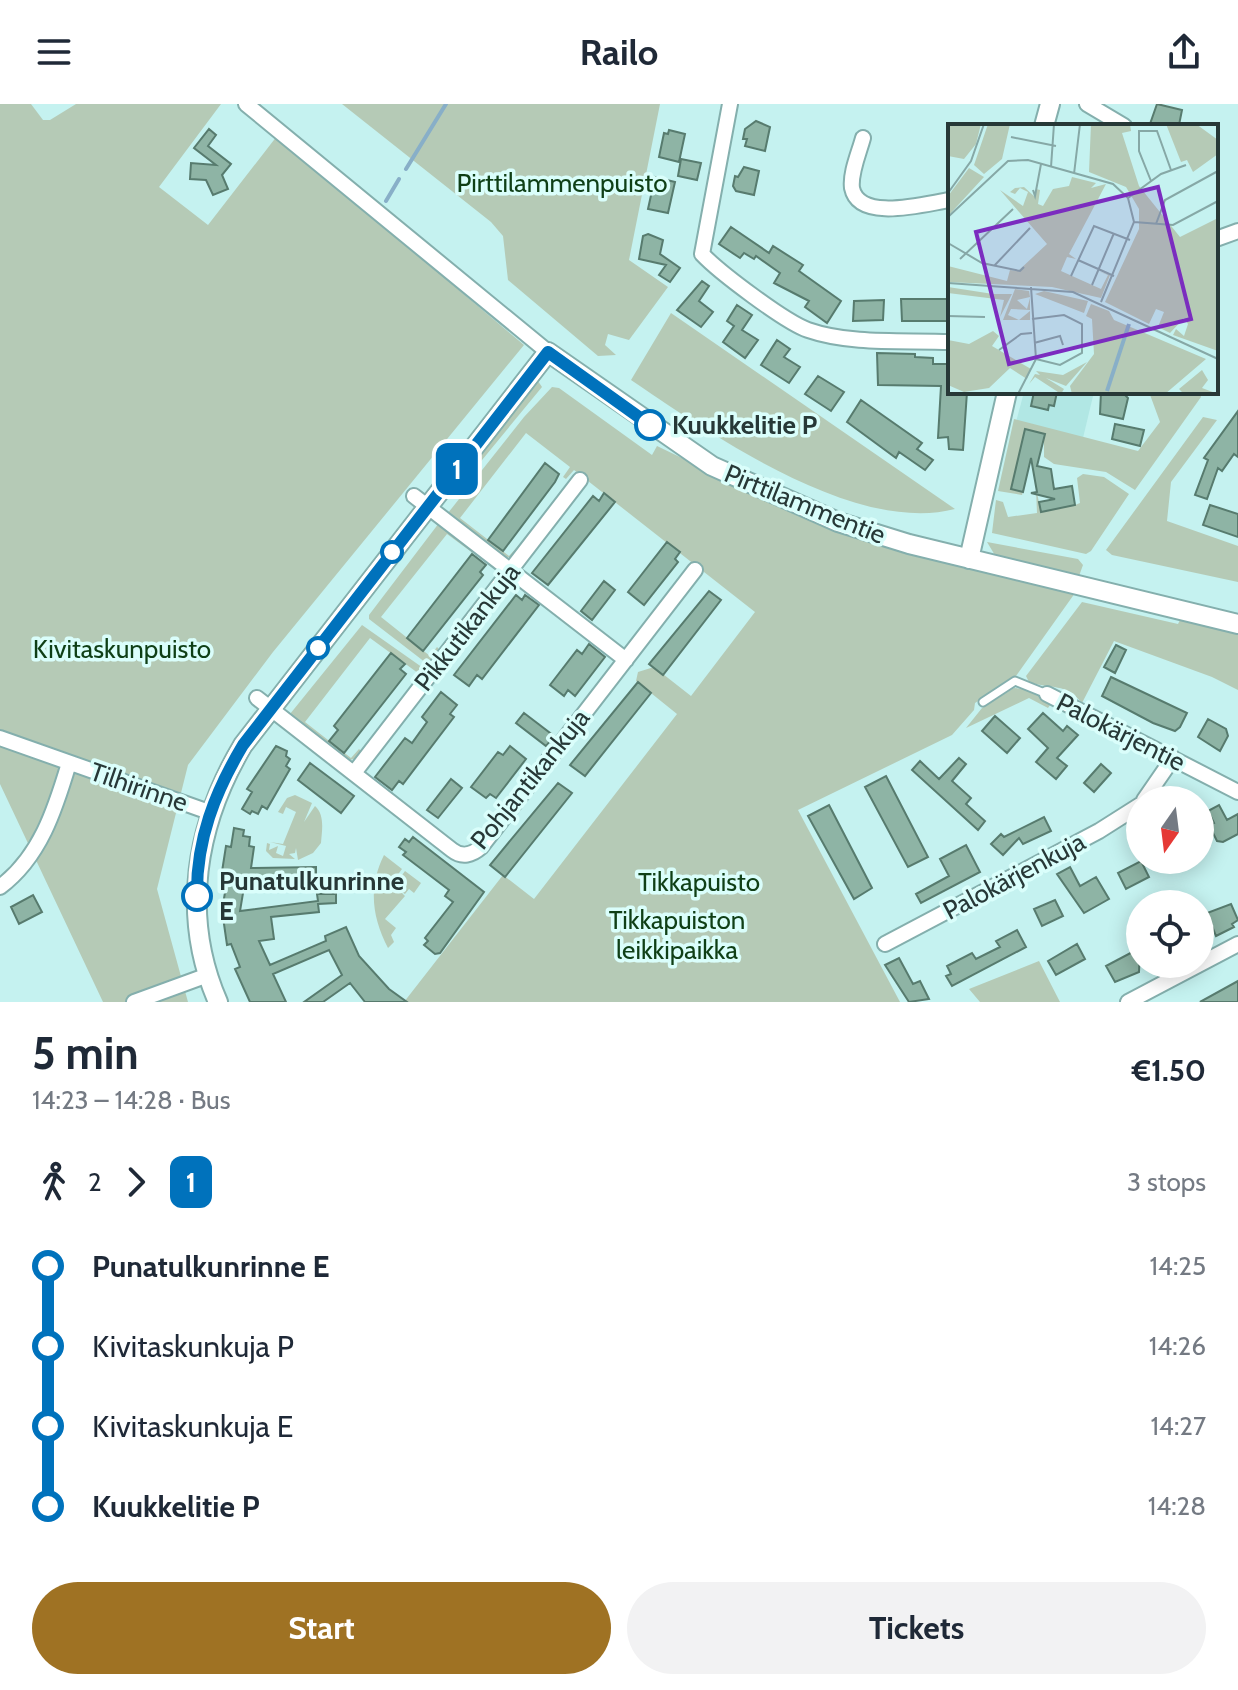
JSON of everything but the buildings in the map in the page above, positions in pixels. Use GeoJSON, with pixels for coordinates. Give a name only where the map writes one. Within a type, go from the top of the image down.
{"type":"FeatureCollection","features":[{"type":"Feature","properties":{"kind":"street","name":"Pirttilammentie"},"geometry":{"type":"LineString","coordinates":[[246,104],[548,352],[712,466],[838,522],[969,559],[1238,624]]}},
{"type":"Feature","properties":{"kind":"street"},"geometry":{"type":"LineString","coordinates":[[730,104],[702,254],[717,269],[805,329],[837,337],[948,342]]}},
{"type":"Feature","properties":{"kind":"street"},"geometry":{"type":"LineString","coordinates":[[1045,124],[1050,104]]}},
{"type":"Feature","properties":{"kind":"street"},"geometry":{"type":"LineString","coordinates":[[1087,104],[1121,124]]}},
{"type":"Feature","properties":{"kind":"street"},"geometry":{"type":"LineString","coordinates":[[863,138],[851,185],[855,196],[864,204],[885,209],[948,200]]}},
{"type":"Feature","properties":{"kind":"street"},"geometry":{"type":"LineString","coordinates":[[1218,238],[1238,231]]}},
{"type":"Feature","properties":{"kind":"street"},"geometry":{"type":"LineString","coordinates":[[218,1002],[208,975],[199,932],[197,878],[209,812],[264,703],[421,501],[548,352]]}},
{"type":"Feature","properties":{"kind":"street"},"geometry":{"type":"LineString","coordinates":[[969,559],[1007,394]]}},
{"type":"Feature","properties":{"kind":"street","name":"Pikkutikankuja"},"geometry":{"type":"LineString","coordinates":[[354,773],[580,480]]}},
{"type":"Feature","properties":{"kind":"street"},"geometry":{"type":"LineString","coordinates":[[421,501],[626,660]]}},
{"type":"Feature","properties":{"kind":"street","name":"Pohjantikankuja"},"geometry":{"type":"LineString","coordinates":[[264,703],[457,853],[472,854],[481,847],[695,570]]}},
{"type":"Feature","properties":{"kind":"street","name":"Palokärjentie"},"geometry":{"type":"LineString","coordinates":[[1047,694],[1238,792]]}},
{"type":"Feature","properties":{"kind":"street","name":"Tilhirinne"},"geometry":{"type":"LineString","coordinates":[[0,738],[209,812]]}},
{"type":"Feature","properties":{"kind":"street"},"geometry":{"type":"LineString","coordinates":[[1154,786],[1173,758]]}},
{"type":"Feature","properties":{"kind":"street","name":"Tilhirinne"},"geometry":{"type":"LineString","coordinates":[[0,887],[15,876],[49,825],[69,763]]}},
{"type":"Feature","properties":{"kind":"street","name":"Palokärjenkuja"},"geometry":{"type":"LineString","coordinates":[[885,944],[1126,814]]}},
{"type":"Feature","properties":{"kind":"street"},"geometry":{"type":"LineString","coordinates":[[1128,1002],[1238,944]]}},
{"type":"Feature","properties":{"kind":"street"},"geometry":{"type":"LineString","coordinates":[[134,1002],[208,975]]}},
{"type":"Feature","properties":{"kind":"lane"},"geometry":{"type":"LineString","coordinates":[[983,702],[1015,681],[1047,694]]}},
{"type":"Feature","properties":{"kind":"shaded area"},"geometry":{"type":"Polygon","coordinates":[[[1023,394],[1094,394],[1083,438],[1016,422],[1023,394]]]}},
{"type":"Feature","properties":{"kind":"green space","name":"Kivitaskunpuisto"},"geometry":{"type":"Polygon","coordinates":[[[0,104],[31,104],[43,120],[50,120],[76,104],[221,104],[159,187],[208,225],[277,136],[524,345],[273,652],[188,765],[157,889],[188,1002],[103,1002],[0,784],[0,104]]]}},
{"type":"Feature","properties":{"kind":"green space","name":"Pirttilammenpuisto"},"geometry":{"type":"Polygon","coordinates":[[[342,104],[660,104],[629,260],[668,287],[629,340],[608,334],[605,345],[616,355],[598,356],[508,280],[503,236],[491,222],[342,104]]]}},
{"type":"Feature","properties":{"kind":"green space"},"geometry":{"type":"Polygon","coordinates":[[[671,313],[955,509],[916,513],[873,507],[830,494],[742,451],[631,380],[671,313]]]}},
{"type":"Feature","properties":{"kind":"green space"},"geometry":{"type":"Polygon","coordinates":[[[538,381],[542,387],[459,488],[454,484],[538,381]]]}},
{"type":"Feature","properties":{"kind":"green space","name":"Tikkapuisto"},"geometry":{"type":"Polygon","coordinates":[[[552,387],[559,388],[652,455],[657,446],[709,471],[1075,593],[1016,676],[975,703],[974,710],[952,735],[798,810],[900,1002],[404,1002],[503,875],[534,899],[677,714],[636,681],[638,672],[654,667],[691,696],[755,612],[574,470],[566,479],[563,477],[570,467],[526,433],[460,518],[509,556],[519,545],[521,548],[516,555],[506,558],[448,513],[524,417],[552,387]]]}},
{"type":"Feature","properties":{"kind":"green space"},"geometry":{"type":"Polygon","coordinates":[[[1150,394],[1200,394],[1201,397],[1135,490],[1106,472],[1054,464],[1044,457],[1044,434],[1012,489],[1023,492],[1022,495],[998,491],[1014,419],[1138,451],[1160,422],[1150,394]]]}},
{"type":"Feature","properties":{"kind":"green space"},"geometry":{"type":"Polygon","coordinates":[[[1203,417],[1217,420],[1171,482],[1167,521],[1238,546],[1238,582],[1112,555],[1106,550],[1203,417]]]}},
{"type":"Feature","properties":{"kind":"green space"},"geometry":{"type":"Polygon","coordinates":[[[1083,474],[1104,477],[1129,494],[1091,551],[1086,554],[992,533],[996,500],[1003,502],[1008,517],[1037,513],[1036,489],[1041,511],[1075,505],[1080,503],[1077,478],[1083,474]]]}},
{"type":"Feature","properties":{"kind":"green space"},"geometry":{"type":"Polygon","coordinates":[[[439,523],[500,573],[447,534],[381,617],[430,656],[437,647],[440,650],[430,666],[369,619],[369,615],[439,523]]]}},
{"type":"Feature","properties":{"kind":"green space"},"geometry":{"type":"Polygon","coordinates":[[[987,542],[1078,559],[1083,565],[1079,576],[996,557],[987,542]]]}},
{"type":"Feature","properties":{"kind":"green space"},"geometry":{"type":"Polygon","coordinates":[[[1082,602],[1178,624],[1180,620],[1238,629],[1238,690],[1212,677],[1114,641],[1082,703],[1064,689],[1029,682],[1026,676],[1082,602]]]}},
{"type":"Feature","properties":{"kind":"green space"},"geometry":{"type":"Polygon","coordinates":[[[362,625],[426,670],[422,676],[370,638],[305,722],[351,758],[359,749],[361,751],[357,758],[350,760],[290,714],[362,625]]]}},
{"type":"Feature","properties":{"kind":"green space"},"geometry":{"type":"Polygon","coordinates":[[[1014,688],[1025,689],[1052,702],[1048,708],[1029,698],[966,728],[982,708],[1014,688]]]}},
{"type":"Feature","properties":{"kind":"green space"},"geometry":{"type":"Polygon","coordinates":[[[295,795],[312,803],[304,822],[315,806],[318,810],[322,823],[321,843],[313,853],[298,860],[296,848],[295,853],[289,854],[295,859],[273,858],[266,851],[267,843],[270,844],[269,850],[278,846],[276,853],[283,856],[286,846],[270,842],[283,844],[296,812],[286,807],[283,814],[278,812],[287,798],[295,795]]]}},
{"type":"Feature","properties":{"kind":"green space"},"geometry":{"type":"Polygon","coordinates":[[[384,855],[402,869],[391,884],[394,886],[405,871],[421,883],[414,893],[409,889],[405,894],[398,889],[405,896],[385,919],[396,928],[391,935],[394,942],[388,948],[378,925],[374,902],[376,879],[384,855]]]}},
{"type":"Feature","properties":{"kind":"green space"},"geometry":{"type":"Polygon","coordinates":[[[1039,961],[1060,1002],[980,1002],[969,989],[1039,961]]]}},
{"type":"Feature","properties":{"kind":"waterway"},"geometry":{"type":"LineString","coordinates":[[406,169],[446,104]]}},
{"type":"Feature","properties":{"kind":"waterway"},"geometry":{"type":"LineString","coordinates":[[386,201],[399,179]]}},
{"type":"Feature","properties":{"kind":"bus line","name":"1"},"geometry":{"type":"LineString","coordinates":[[197,896],[199,856],[209,812],[243,745],[548,352],[650,425]]}},
{"type":"Feature","properties":{"kind":"place","name":"Kuukkelitie P"},"geometry":{"type":"Point","coordinates":[650,425]}},
{"type":"Feature","properties":{"kind":"place","name":"Punatulkunrinne E"},"geometry":{"type":"Point","coordinates":[197,896]}},
{"type":"Feature","properties":{"kind":"park label","name":"Tikkapuiston leikkipaikka"},"geometry":{"type":"Point","coordinates":[677,935]}}]}
